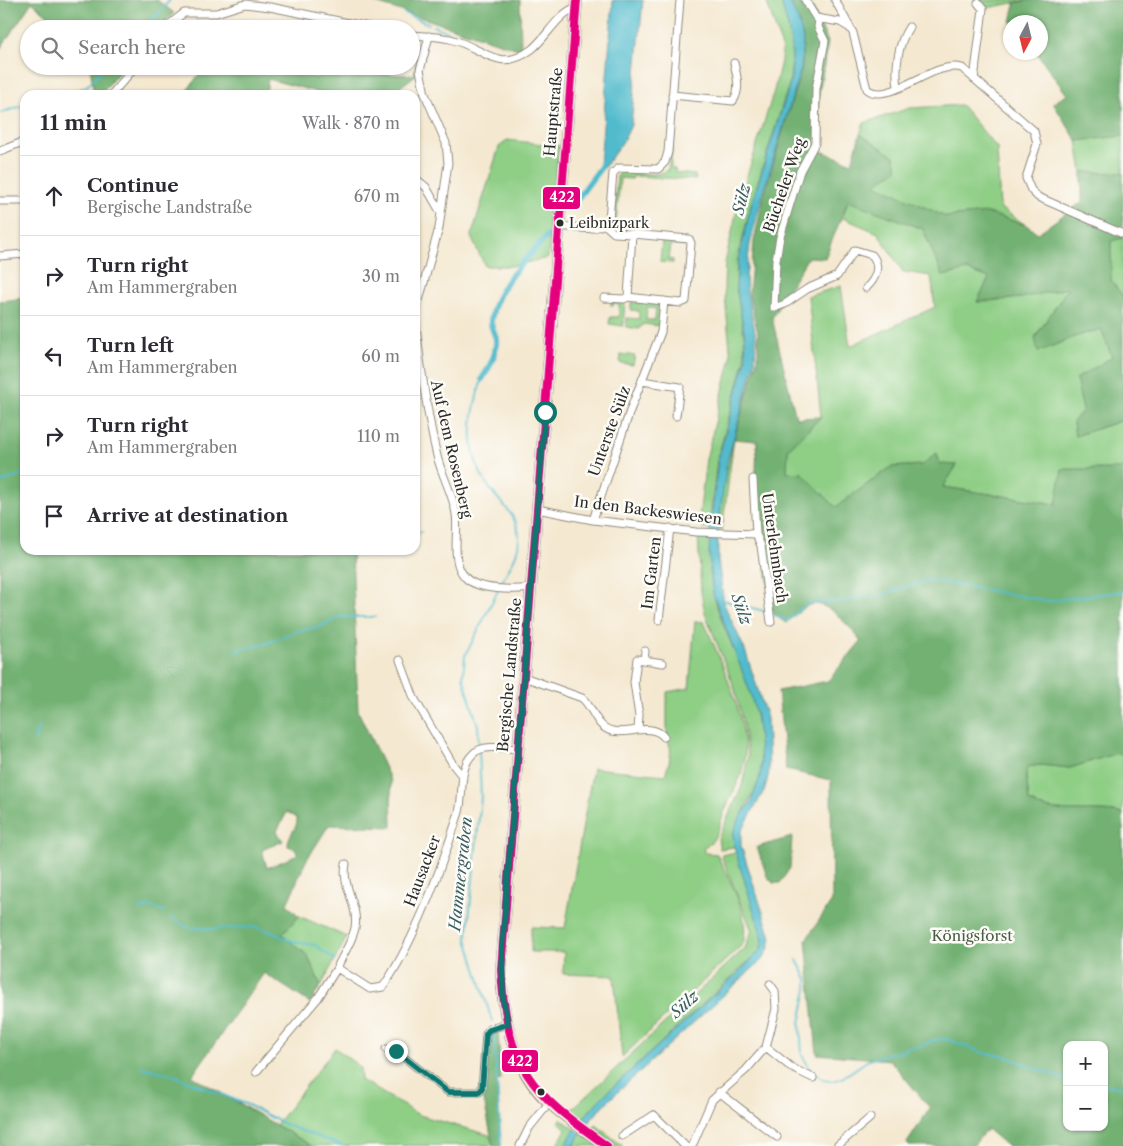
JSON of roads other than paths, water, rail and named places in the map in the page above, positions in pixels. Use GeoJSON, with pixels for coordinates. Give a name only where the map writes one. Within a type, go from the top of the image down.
{"type":"FeatureCollection","features":[{"type":"Feature","properties":{"kind":"main road","name":"Hauptstraße"},"geometry":{"type":"LineString","coordinates":[[558,226],[577,3]]}},
{"type":"Feature","properties":{"kind":"main road","name":"Bergische Landstraße"},"geometry":{"type":"LineString","coordinates":[[558,226],[538,509],[501,960],[503,998],[508,1024],[522,1068],[549,1103],[607,1146]]}},
{"type":"Feature","properties":{"kind":"street","name":"Bücheler Weg"},"geometry":{"type":"LineString","coordinates":[[805,0],[813,16],[819,20],[818,27],[825,41],[816,90],[815,143],[800,171],[780,237],[776,260],[774,308],[785,304],[807,289],[837,276],[841,273],[855,250],[872,255],[877,263],[877,271],[871,284],[866,288]]}},
{"type":"Feature","properties":{"kind":"street"},"geometry":{"type":"LineString","coordinates":[[836,0],[856,43],[867,89],[879,93],[912,83],[924,74],[953,67],[962,68],[1034,131],[1037,144],[1026,178],[1031,190],[1043,200],[1073,211],[1099,225],[1123,234]]}},
{"type":"Feature","properties":{"kind":"street"},"geometry":{"type":"LineString","coordinates":[[558,226],[598,228],[605,225],[609,219],[613,174],[619,168],[658,169],[665,162],[668,152],[680,2]]}},
{"type":"Feature","properties":{"kind":"street"},"geometry":{"type":"LineString","coordinates":[[420,35],[449,38],[502,61],[512,61],[534,47],[577,3]]}},
{"type":"Feature","properties":{"kind":"street"},"geometry":{"type":"LineString","coordinates":[[974,79],[983,9],[978,3]]}},
{"type":"Feature","properties":{"kind":"street"},"geometry":{"type":"LineString","coordinates":[[175,20],[184,13],[216,13],[245,4],[334,20]]}},
{"type":"Feature","properties":{"kind":"street"},"geometry":{"type":"LineString","coordinates":[[819,20],[840,22],[850,28]]}},
{"type":"Feature","properties":{"kind":"street"},"geometry":{"type":"LineString","coordinates":[[898,87],[896,74],[898,56],[904,35],[909,27]]}},
{"type":"Feature","properties":{"kind":"street","name":"Auf dem Rosenberg"},"geometry":{"type":"LineString","coordinates":[[420,296],[441,213],[448,163],[446,143],[425,94],[420,70],[430,36]]}},
{"type":"Feature","properties":{"kind":"street"},"geometry":{"type":"LineString","coordinates":[[672,95],[733,101],[737,96],[738,80],[734,63]]}},
{"type":"Feature","properties":{"kind":"street"},"geometry":{"type":"LineString","coordinates":[[115,90],[128,75]]}},
{"type":"Feature","properties":{"kind":"street"},"geometry":{"type":"LineString","coordinates":[[0,151],[20,144]]}},
{"type":"Feature","properties":{"kind":"street"},"geometry":{"type":"LineString","coordinates":[[420,183],[426,188],[441,213]]}},
{"type":"Feature","properties":{"kind":"street"},"geometry":{"type":"LineString","coordinates":[[0,201],[20,201]]}},
{"type":"Feature","properties":{"kind":"street"},"geometry":{"type":"LineString","coordinates":[[604,298],[624,299],[628,297],[681,303],[686,300],[691,243],[689,239],[614,233],[605,225]]}},
{"type":"Feature","properties":{"kind":"street"},"geometry":{"type":"LineString","coordinates":[[628,297],[632,234]]}},
{"type":"Feature","properties":{"kind":"street"},"geometry":{"type":"LineString","coordinates":[[0,256],[20,254]]}},
{"type":"Feature","properties":{"kind":"street","name":"Unterste Sülz"},"geometry":{"type":"LineString","coordinates":[[593,520],[661,332],[664,301]]}},
{"type":"Feature","properties":{"kind":"street","name":"Auf dem Rosenberg"},"geometry":{"type":"LineString","coordinates":[[420,365],[422,384],[437,458],[456,514],[457,559],[466,578],[500,590],[531,588]]}},
{"type":"Feature","properties":{"kind":"street","name":"Unterste Sülz"},"geometry":{"type":"LineString","coordinates":[[642,381],[680,387],[676,416]]}},
{"type":"Feature","properties":{"kind":"street","name":"Unterlehmbach"},"geometry":{"type":"LineString","coordinates":[[753,479],[756,534],[761,546],[771,622]]}},
{"type":"Feature","properties":{"kind":"street","name":"In den Backeswiesen"},"geometry":{"type":"LineString","coordinates":[[538,509],[593,520],[698,532],[756,534]]}},
{"type":"Feature","properties":{"kind":"street","name":"Im Garten"},"geometry":{"type":"LineString","coordinates":[[659,620],[670,528]]}},
{"type":"Feature","properties":{"kind":"street"},"geometry":{"type":"LineString","coordinates":[[644,660],[645,652]]}},
{"type":"Feature","properties":{"kind":"street"},"geometry":{"type":"LineString","coordinates":[[400,660],[414,698],[454,766],[463,777]]}},
{"type":"Feature","properties":{"kind":"street"},"geometry":{"type":"LineString","coordinates":[[638,729],[639,716],[634,682],[637,660],[663,663]]}},
{"type":"Feature","properties":{"kind":"street"},"geometry":{"type":"LineString","coordinates":[[524,677],[582,698],[590,704],[596,719],[605,729],[621,732],[638,729],[660,733],[664,737]]}},
{"type":"Feature","properties":{"kind":"street","name":"Hausacker"},"geometry":{"type":"LineString","coordinates":[[337,968],[370,989],[378,990],[383,987],[396,968],[421,914],[450,838],[459,810],[463,777],[468,760],[475,751],[485,749],[517,749]]}},
{"type":"Feature","properties":{"kind":"street"},"geometry":{"type":"LineString","coordinates":[[256,1072],[318,998],[337,968],[355,929],[354,907],[344,875],[346,864]]}},
{"type":"Feature","properties":{"kind":"street"},"geometry":{"type":"LineString","coordinates":[[692,1146],[709,1105],[720,1092],[746,1070],[766,1047],[776,1009],[775,992],[770,984]]}},
{"type":"Feature","properties":{"kind":"street"},"geometry":{"type":"LineString","coordinates":[[386,1049],[396,1051],[448,1092],[479,1092],[482,1089],[486,1034],[489,1030],[508,1024]]}},
{"type":"Feature","properties":{"kind":"street"},"geometry":{"type":"LineString","coordinates":[[766,1047],[792,1068],[813,1078]]}},
{"type":"Feature","properties":{"kind":"street"},"geometry":{"type":"LineString","coordinates":[[720,1092],[777,1137]]}},
{"type":"Feature","properties":{"kind":"street"},"geometry":{"type":"LineString","coordinates":[[520,1146],[529,1128],[549,1103]]}},
{"type":"Feature","properties":{"kind":"street"},"geometry":{"type":"LineString","coordinates":[[622,1136],[654,1116],[686,1146]]}},
{"type":"Feature","properties":{"kind":"street"},"geometry":{"type":"LineString","coordinates":[[837,1146],[870,1118]]}},
{"type":"Feature","properties":{"kind":"water"},"geometry":{"type":"Polygon","coordinates":[[[613,0],[643,0],[631,125],[624,140],[603,169],[600,165],[613,0]]]}},
{"type":"Feature","properties":{"kind":"water"},"geometry":{"type":"Polygon","coordinates":[[[780,0],[789,0],[799,22],[803,39],[801,69],[764,190],[750,244],[746,277],[756,337],[755,362],[727,462],[718,530],[718,560],[724,604],[745,650],[767,718],[769,772],[765,789],[741,832],[741,846],[771,937],[769,948],[763,959],[608,1101],[586,1125],[581,1121],[601,1098],[739,972],[760,951],[763,940],[734,847],[733,834],[738,820],[751,802],[760,777],[761,764],[757,717],[750,692],[713,594],[709,554],[718,460],[746,359],[745,337],[736,286],[738,263],[751,205],[790,84],[791,41],[780,0]]]}},
{"type":"Feature","properties":{"kind":"water"},"geometry":{"type":"Polygon","coordinates":[[[575,1129],[581,1133],[574,1146],[565,1146],[575,1129]]]}},
{"type":"Feature","properties":{"kind":"waterway"},"geometry":{"type":"LineString","coordinates":[[152,20],[170,0]]}},
{"type":"Feature","properties":{"kind":"waterway"},"geometry":{"type":"LineString","coordinates":[[404,13],[420,20]]}},
{"type":"Feature","properties":{"kind":"waterway"},"geometry":{"type":"LineString","coordinates":[[420,20],[429,24]]}},
{"type":"Feature","properties":{"kind":"waterway"},"geometry":{"type":"LineString","coordinates":[[433,26],[470,41],[490,52]]}},
{"type":"Feature","properties":{"kind":"waterway"},"geometry":{"type":"LineString","coordinates":[[78,90],[87,85],[97,75]]}},
{"type":"Feature","properties":{"kind":"waterway"},"geometry":{"type":"LineString","coordinates":[[0,113],[20,107]]}},
{"type":"Feature","properties":{"kind":"waterway","name":"Hammergraben"},"geometry":{"type":"LineString","coordinates":[[572,206],[601,167],[604,160]]}},
{"type":"Feature","properties":{"kind":"waterway","name":"Hammergraben"},"geometry":{"type":"LineString","coordinates":[[482,379],[494,355],[496,339],[491,320],[499,295],[513,273],[549,234]]}},
{"type":"Feature","properties":{"kind":"waterway"},"geometry":{"type":"LineString","coordinates":[[482,379],[477,394],[472,424],[474,453],[485,481],[514,520],[519,539],[515,558],[465,656],[463,677],[478,726],[481,797],[467,939],[492,1021]]}},
{"type":"Feature","properties":{"kind":"waterway"},"geometry":{"type":"LineString","coordinates":[[0,483],[20,475]]}},
{"type":"Feature","properties":{"kind":"waterway"},"geometry":{"type":"LineString","coordinates":[[773,614],[787,621],[808,603],[846,601],[864,596],[875,598],[930,580],[1049,601],[1123,591]]}},
{"type":"Feature","properties":{"kind":"waterway","name":"Sülz"},"geometry":{"type":"LineString","coordinates":[[722,600],[768,612]]}},
{"type":"Feature","properties":{"kind":"waterway"},"geometry":{"type":"LineString","coordinates":[[234,651],[264,644],[300,630],[317,628],[339,617],[375,617]]}},
{"type":"Feature","properties":{"kind":"waterway"},"geometry":{"type":"LineString","coordinates":[[36,740],[35,733],[40,726]]}},
{"type":"Feature","properties":{"kind":"waterway"},"geometry":{"type":"LineString","coordinates":[[139,910],[149,906],[164,911]]}},
{"type":"Feature","properties":{"kind":"waterway"},"geometry":{"type":"LineString","coordinates":[[171,917],[187,927],[207,929],[258,927],[295,942],[315,945],[335,960]]}},
{"type":"Feature","properties":{"kind":"waterway"},"geometry":{"type":"LineString","coordinates":[[797,960],[807,979],[807,989],[800,1023],[802,1055],[810,1069],[823,1079],[833,1081],[842,1078],[867,1061],[890,1053],[902,1052],[906,1048],[922,1046],[934,1040],[947,1039],[983,1053],[1001,1055],[1063,1078]]}},
{"type":"Feature","properties":{"kind":"waterway","name":"Hammergraben"},"geometry":{"type":"LineString","coordinates":[[494,1034],[501,1146]]}},
{"type":"Feature","properties":{"kind":"waterway"},"geometry":{"type":"LineString","coordinates":[[141,1067],[170,1074],[248,1105],[286,1125],[343,1146]]}},
{"type":"Feature","properties":{"kind":"waterway"},"geometry":{"type":"LineString","coordinates":[[1108,1085],[1123,1088]]}},
{"type":"Feature","properties":{"kind":"place","name":"Leibnizpark"},"geometry":{"type":"Point","coordinates":[560,223]}},
{"type":"Feature","properties":{"kind":"park label","name":"Königsforst"},"geometry":{"type":"Point","coordinates":[972,935]}}]}
